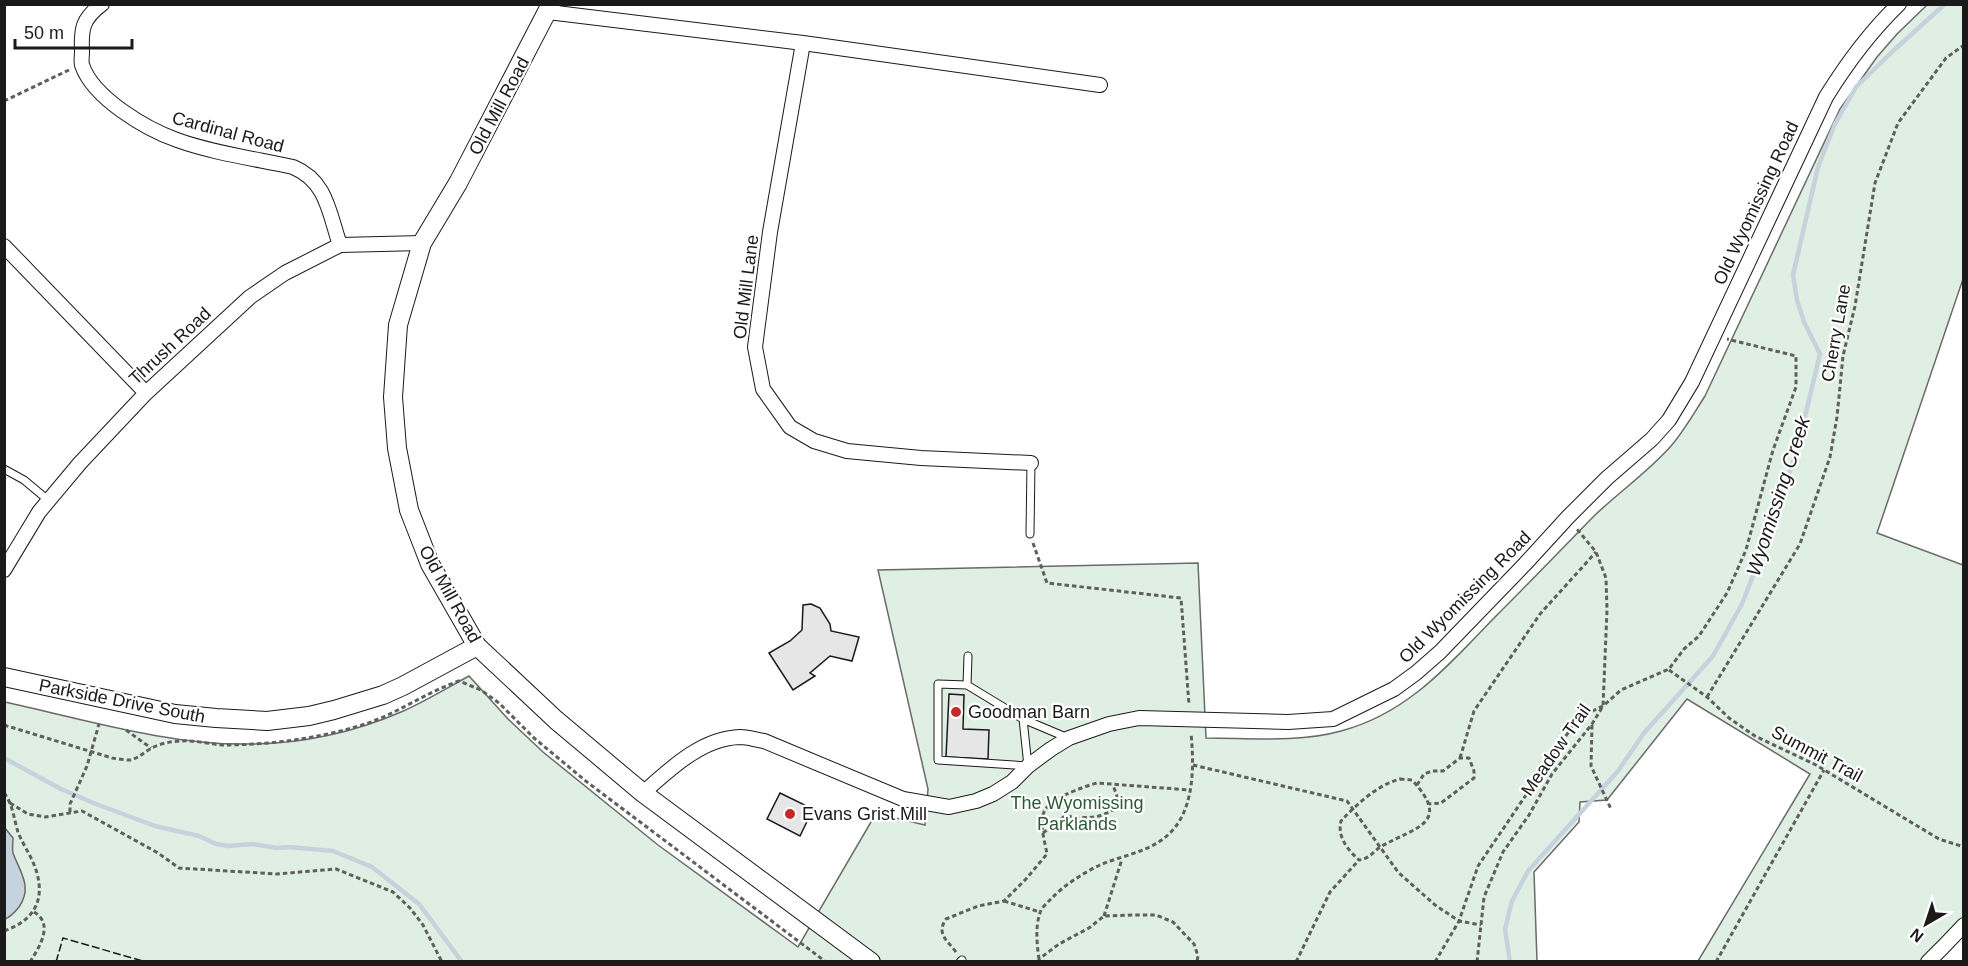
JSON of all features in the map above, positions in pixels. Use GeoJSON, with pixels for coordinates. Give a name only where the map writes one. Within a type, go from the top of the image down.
{"type":"FeatureCollection","features":[{"type":"Feature","properties":{"kind":"street","name":"Cardinal Road"},"geometry":{"type":"LineString","coordinates":[[102,4],[86,20],[81,31],[82,64],[91,82],[127,114],[159,132],[178,140],[293,167],[311,176],[322,191],[340,245]]}},
{"type":"Feature","properties":{"kind":"street","name":"Old Wyomissing Road"},"geometry":{"type":"LineString","coordinates":[[643,793],[673,767],[695,752],[714,743],[740,737],[764,741],[903,799],[949,807],[976,801],[993,794],[1012,782],[1028,766],[1051,749],[1070,738],[1109,724],[1138,718],[1288,722],[1333,719],[1394,689],[1440,651],[1526,564],[1568,517],[1607,478],[1652,439],[1669,420],[1692,382],[1826,97],[1858,49],[1899,4]]}},
{"type":"Feature","properties":{"kind":"street"},"geometry":{"type":"LineString","coordinates":[[549,8],[1100,86]]}},
{"type":"Feature","properties":{"kind":"street","name":"Old Mill Road"},"geometry":{"type":"LineString","coordinates":[[549,8],[458,183],[422,243],[398,325],[393,397],[397,448],[409,510],[430,564],[477,646],[556,720],[643,793],[872,962]]}},
{"type":"Feature","properties":{"kind":"street","name":"Old Mill Lane"},"geometry":{"type":"LineString","coordinates":[[803,43],[770,232],[755,346],[763,389],[790,427],[814,441],[847,451],[921,458],[1031,463]]}},
{"type":"Feature","properties":{"kind":"street","name":"Thrush Road"},"geometry":{"type":"LineString","coordinates":[[4,570],[48,500],[146,393],[250,297],[285,273],[340,245],[422,243]]}},
{"type":"Feature","properties":{"kind":"street"},"geometry":{"type":"LineString","coordinates":[[5,248],[146,393]]}},
{"type":"Feature","properties":{"kind":"street","name":"Parkside Drive South"},"geometry":{"type":"LineString","coordinates":[[4,678],[175,714],[267,721],[309,716],[383,695],[477,646]]}},
{"type":"Feature","properties":{"kind":"street"},"geometry":{"type":"LineString","coordinates":[[1928,962],[1964,925]]}},
{"type":"Feature","properties":{"kind":"lane"},"geometry":{"type":"LineString","coordinates":[[1030,534],[1031,463]]}},
{"type":"Feature","properties":{"kind":"lane"},"geometry":{"type":"LineString","coordinates":[[4,469],[24,480],[48,500]]}},
{"type":"Feature","properties":{"kind":"lane"},"geometry":{"type":"LineString","coordinates":[[967,685],[968,656]]}},
{"type":"Feature","properties":{"kind":"lane"},"geometry":{"type":"LineString","coordinates":[[1023,719],[1028,766],[938,760],[938,684],[967,685],[1023,719],[1070,738]]}},
{"type":"Feature","properties":{"kind":"path","name":"Cherry Lane"},"geometry":{"type":"LineString","coordinates":[[1707,697],[1800,544],[1830,457],[1838,417],[1843,356],[1855,306],[1873,193],[1894,133],[1903,115],[1946,58],[1964,45]]}},
{"type":"Feature","properties":{"kind":"path"},"geometry":{"type":"LineString","coordinates":[[4,101],[62,73]]}},
{"type":"Feature","properties":{"kind":"path"},"geometry":{"type":"LineString","coordinates":[[1435,962],[1459,921],[1478,866],[1578,718],[1603,706],[1621,690],[1669,669],[1684,649],[1699,636],[1727,593],[1746,550],[1773,450],[1796,387],[1796,356],[1714,335]]}},
{"type":"Feature","properties":{"kind":"path","name":"Meadow Trail"},"geometry":{"type":"LineString","coordinates":[[1477,962],[1484,897],[1503,852],[1529,815],[1552,774],[1592,724],[1603,706],[1606,578],[1596,552],[1568,517]]}},
{"type":"Feature","properties":{"kind":"path"},"geometry":{"type":"LineString","coordinates":[[1030,534],[1047,583],[1181,598],[1193,765],[1188,801],[1180,820],[1170,834],[1146,849],[1100,865],[1081,876],[1055,895],[1040,912],[1037,940],[1039,960]]}},
{"type":"Feature","properties":{"kind":"path"},"geometry":{"type":"LineString","coordinates":[[1417,785],[1424,774],[1443,771],[1460,758],[1474,711],[1540,614],[1596,552]]}},
{"type":"Feature","properties":{"kind":"path","name":"Summit Trail"},"geometry":{"type":"LineString","coordinates":[[1669,669],[1755,736],[1824,770],[1939,839],[1964,848]]}},
{"type":"Feature","properties":{"kind":"path"},"geometry":{"type":"LineString","coordinates":[[4,725],[112,758],[129,760],[140,757],[151,748],[181,741],[220,745],[253,744],[286,742],[322,736],[391,715],[446,685],[459,681],[481,690],[499,703],[534,738],[587,782],[826,962]]}},
{"type":"Feature","properties":{"kind":"path"},"geometry":{"type":"LineString","coordinates":[[70,812],[70,804],[87,766],[99,724]]}},
{"type":"Feature","properties":{"kind":"path"},"geometry":{"type":"LineString","coordinates":[[1592,724],[1591,766],[1611,809]]}},
{"type":"Feature","properties":{"kind":"path"},"geometry":{"type":"LineString","coordinates":[[126,730],[151,748]]}},
{"type":"Feature","properties":{"kind":"path"},"geometry":{"type":"LineString","coordinates":[[1429,804],[1440,803],[1474,778],[1469,758],[1460,758]]}},
{"type":"Feature","properties":{"kind":"path"},"geometry":{"type":"LineString","coordinates":[[1193,765],[1347,801],[1398,872],[1435,905],[1459,921],[1481,925]]}},
{"type":"Feature","properties":{"kind":"path"},"geometry":{"type":"LineString","coordinates":[[1716,962],[1824,770]]}},
{"type":"Feature","properties":{"kind":"path"},"geometry":{"type":"LineString","coordinates":[[1412,780],[1426,795],[1429,804],[1428,817],[1420,828],[1380,847],[1365,860],[1359,860],[1347,847],[1340,832],[1341,821],[1353,809],[1390,782],[1412,780]]}},
{"type":"Feature","properties":{"kind":"path"},"geometry":{"type":"LineString","coordinates":[[1004,901],[1047,855],[1043,832],[1044,811],[1056,800],[1097,783],[1190,790]]}},
{"type":"Feature","properties":{"kind":"path"},"geometry":{"type":"LineString","coordinates":[[1043,832],[1065,816],[1092,819],[1116,808],[1117,796],[1113,785]]}},
{"type":"Feature","properties":{"kind":"path"},"geometry":{"type":"LineString","coordinates":[[4,793],[10,803],[18,832],[36,870],[39,885],[38,902],[34,912],[29,918],[4,931]]}},
{"type":"Feature","properties":{"kind":"path"},"geometry":{"type":"LineString","coordinates":[[10,803],[36,816],[55,816],[82,811],[158,853],[179,868],[277,874],[336,869],[393,892],[410,908],[423,925],[442,962]]}},
{"type":"Feature","properties":{"kind":"path"},"geometry":{"type":"LineString","coordinates":[[1039,960],[1059,944],[1089,928],[1104,916],[1122,858]]}},
{"type":"Feature","properties":{"kind":"path"},"geometry":{"type":"LineString","coordinates":[[1296,962],[1330,892],[1359,860]]}},
{"type":"Feature","properties":{"kind":"path"},"geometry":{"type":"LineString","coordinates":[[961,961],[942,933],[941,929],[946,919],[978,906],[1004,901],[1040,912]]}},
{"type":"Feature","properties":{"kind":"path"},"geometry":{"type":"LineString","coordinates":[[30,962],[37,951],[45,924],[42,916],[34,912]]}},
{"type":"Feature","properties":{"kind":"path"},"geometry":{"type":"LineString","coordinates":[[1104,916],[1156,915],[1173,922],[1194,944],[1198,956],[1197,962]]}},
{"type":"Feature","properties":{"kind":"green space","name":"The Wyomissing Parklands"},"geometry":{"type":"Polygon","coordinates":[[[1927,5],[1963,5],[1963,279],[1877,533],[1963,565],[1963,925],[1928,961],[1698,961],[1810,774],[1687,699],[1607,800],[1580,802],[1579,822],[1534,872],[1537,961],[5,962],[5,702],[190,741],[251,744],[289,742],[328,736],[383,719],[410,708],[469,676],[508,719],[543,752],[658,845],[798,947],[878,810],[896,818],[925,825],[928,789],[878,570],[1198,563],[1206,738],[1308,737],[1325,735],[1365,723],[1408,699],[1444,669],[1594,516],[1653,465],[1676,440],[1705,396],[1840,109],[1877,57],[1927,5]]]}},
{"type":"Feature","properties":{"kind":"shaded area"},"geometry":{"type":"Polygon","coordinates":[[[5,828],[13,838],[13,853],[22,873],[25,893],[19,907],[5,919],[5,828]]]}},
{"type":"Feature","properties":{"kind":"building"},"geometry":{"type":"Polygon","coordinates":[[[811,604],[820,608],[830,624],[831,631],[859,637],[852,661],[830,656],[810,673],[815,676],[793,690],[769,653],[790,641],[802,630],[803,605],[811,604]]]}},
{"type":"Feature","properties":{"kind":"building","name":"Goodman Barn"},"geometry":{"type":"Polygon","coordinates":[[[949,694],[964,695],[963,729],[989,730],[988,759],[946,757],[949,694]]]}},
{"type":"Feature","properties":{"kind":"building","name":"Evans Grist Mill"},"geometry":{"type":"Polygon","coordinates":[[[780,793],[813,809],[800,836],[767,819],[780,793]]]}},
{"type":"Feature","properties":{"kind":"waterway","name":"Wyomissing Creek"},"geometry":{"type":"LineString","coordinates":[[1510,962],[1505,929],[1512,901],[1528,871],[1618,771],[1644,733],[1713,656],[1742,604],[1772,527],[1797,450],[1820,354],[1804,322],[1797,300],[1793,275],[1818,167],[1835,124],[1856,87],[1945,4]]}},
{"type":"Feature","properties":{"kind":"waterway","name":"Wyomissing Creek"},"geometry":{"type":"LineString","coordinates":[[4,758],[61,789],[155,826],[199,836],[216,844],[228,846],[253,844],[277,848],[333,851],[372,867],[419,904],[462,962]]}},
{"type":"Feature","properties":{"kind":"fence"},"geometry":{"type":"LineString","coordinates":[[56,962],[63,938],[146,962]]}},
{"type":"Feature","properties":{"kind":"place","name":"Goodman Barn"},"geometry":{"type":"Point","coordinates":[956,712]}},
{"type":"Feature","properties":{"kind":"place","name":"Evans Grist Mill"},"geometry":{"type":"Point","coordinates":[790,814]}}]}
